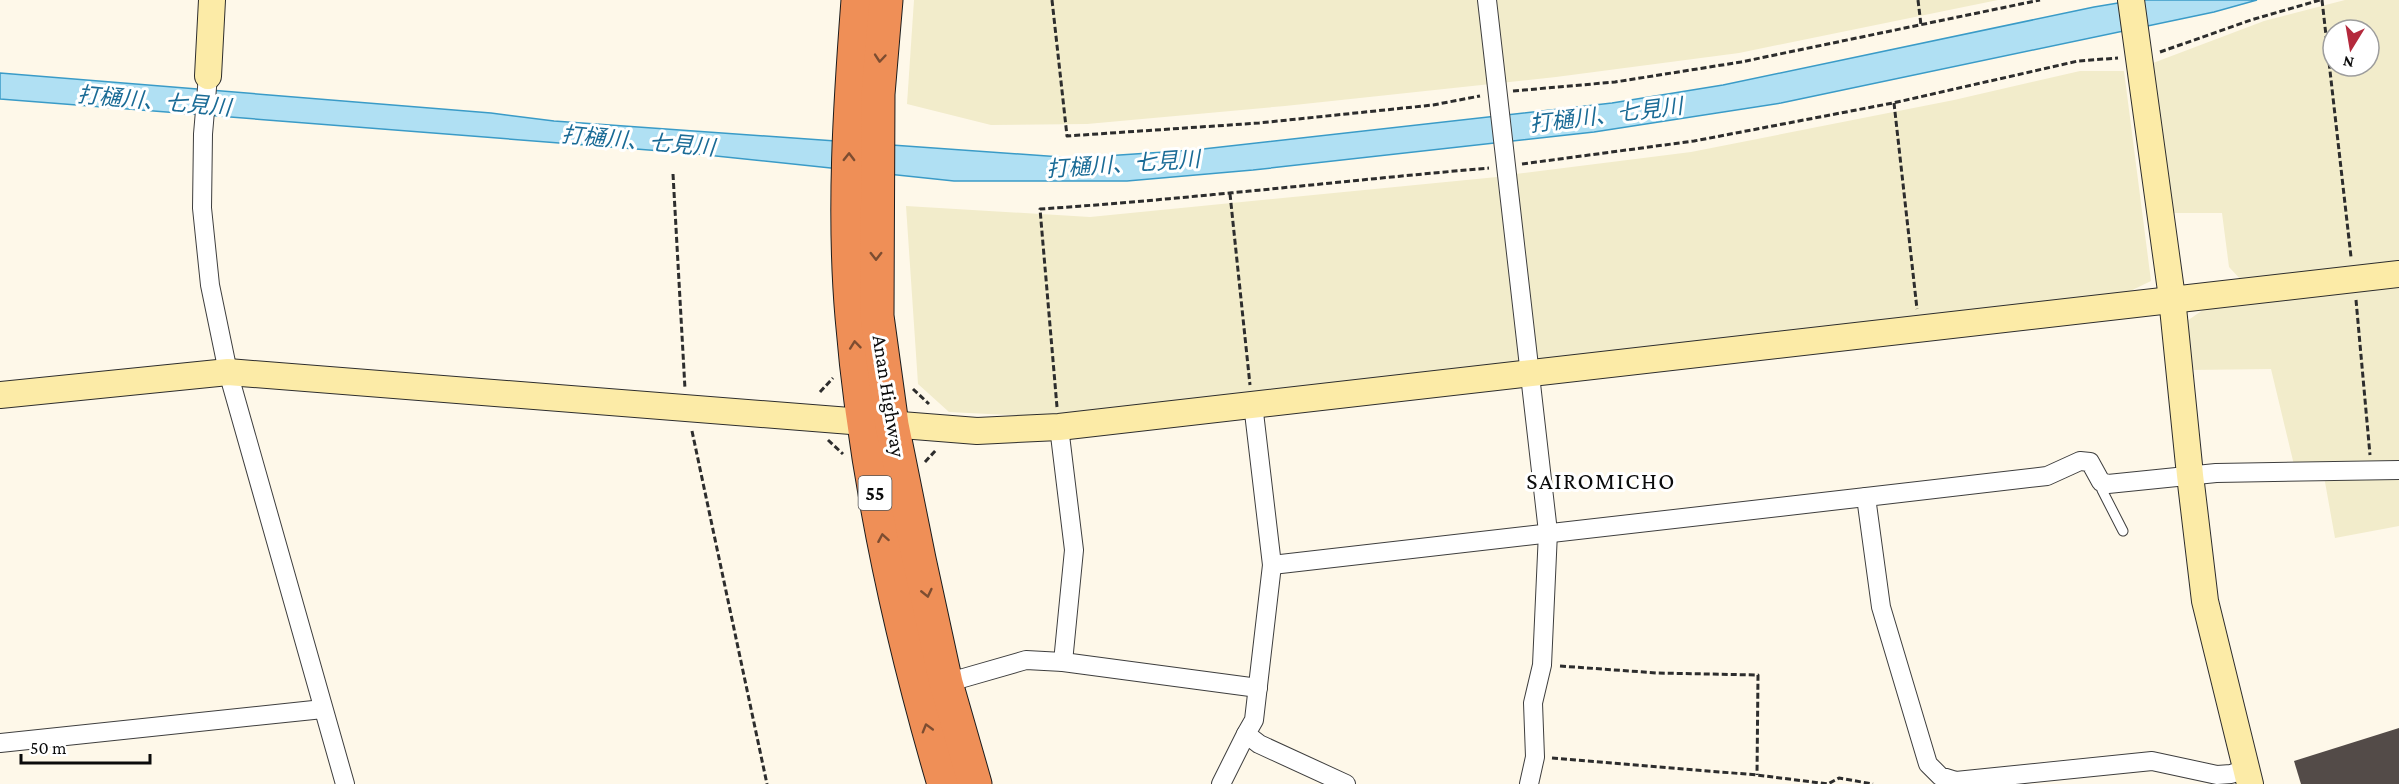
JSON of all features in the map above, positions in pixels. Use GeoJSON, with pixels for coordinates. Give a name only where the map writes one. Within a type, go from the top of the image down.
{"type":"FeatureCollection","features":[{"type":"Feature","properties":{"kind":"highway","name":"Anan Highway"},"geometry":{"type":"LineString","coordinates":[[858,0],[863,124],[862,196],[877,316],[878,423],[888,566],[921,705],[944,784]]}},
{"type":"Feature","properties":{"kind":"highway","name":"Anan Highway"},"geometry":{"type":"LineString","coordinates":[[863,124],[878,94],[885,0]]}},
{"type":"Feature","properties":{"kind":"highway","name":"Anan Highway"},"geometry":{"type":"LineString","coordinates":[[878,423],[975,784]]}},
{"type":"Feature","properties":{"kind":"street"},"geometry":{"type":"LineString","coordinates":[[212,0],[203,134],[202,208],[210,285],[228,372],[345,784]]}},
{"type":"Feature","properties":{"kind":"street"},"geometry":{"type":"LineString","coordinates":[[1487,0],[1548,532],[1542,665],[1533,703],[1535,757],[1529,784]]}},
{"type":"Feature","properties":{"kind":"street"},"geometry":{"type":"LineString","coordinates":[[1866,497],[1884,617],[1928,764],[1940,776],[1956,781],[2152,761],[2217,775],[2231,774],[2248,777],[2205,601],[2172,298],[2131,0]]}},
{"type":"Feature","properties":{"kind":"street"},"geometry":{"type":"LineString","coordinates":[[0,395],[228,372],[977,431],[1059,427],[2172,298],[2399,274]]}},
{"type":"Feature","properties":{"kind":"street"},"geometry":{"type":"LineString","coordinates":[[1221,784],[1254,720],[1272,565],[1253,404]]}},
{"type":"Feature","properties":{"kind":"street"},"geometry":{"type":"LineString","coordinates":[[1059,427],[1074,550],[1063,662]]}},
{"type":"Feature","properties":{"kind":"street"},"geometry":{"type":"LineString","coordinates":[[1272,565],[2048,476],[2080,461],[2090,462],[2101,482],[2108,484],[2190,476],[2399,470]]}},
{"type":"Feature","properties":{"kind":"street"},"geometry":{"type":"LineString","coordinates":[[946,683],[1026,660],[1063,662],[1258,687]]}},
{"type":"Feature","properties":{"kind":"street"},"geometry":{"type":"LineString","coordinates":[[0,743],[323,710]]}},
{"type":"Feature","properties":{"kind":"street"},"geometry":{"type":"LineString","coordinates":[[1246,734],[1259,744],[1346,784]]}},
{"type":"Feature","properties":{"kind":"lane"},"geometry":{"type":"LineString","coordinates":[[2101,482],[2102,490],[2123,531]]}},
{"type":"Feature","properties":{"kind":"path"},"geometry":{"type":"LineString","coordinates":[[1918,0],[1921,26]]}},
{"type":"Feature","properties":{"kind":"path"},"geometry":{"type":"LineString","coordinates":[[1059,427],[1040,209],[1230,194],[1694,141],[1893,103],[2078,61],[2138,52],[2151,55],[2251,20],[2321,0],[2354,278],[2371,471]]}},
{"type":"Feature","properties":{"kind":"path"},"geometry":{"type":"LineString","coordinates":[[1893,103],[1919,328]]}},
{"type":"Feature","properties":{"kind":"path"},"geometry":{"type":"LineString","coordinates":[[673,174],[686,407],[766,784]]}},
{"type":"Feature","properties":{"kind":"path"},"geometry":{"type":"LineString","coordinates":[[1230,194],[1253,404]]}},
{"type":"Feature","properties":{"kind":"path"},"geometry":{"type":"LineString","coordinates":[[1542,665],[1657,673],[1758,675],[1757,775]]}},
{"type":"Feature","properties":{"kind":"path"},"geometry":{"type":"LineString","coordinates":[[1535,757],[1757,775],[1828,784],[1839,778],[1873,784]]}},
{"type":"Feature","properties":{"kind":"shaded area"},"geometry":{"type":"Polygon","coordinates":[[[914,0],[1998,0],[1739,53],[1556,77],[1285,106],[1087,124],[991,125],[907,104],[914,0]]]}},
{"type":"Feature","properties":{"kind":"shaded area"},"geometry":{"type":"Polygon","coordinates":[[[2345,0],[2399,0],[2399,265],[2242,281],[2229,267],[2222,213],[2172,213],[2153,63],[2264,21],[2345,0]]]}},
{"type":"Feature","properties":{"kind":"shaded area"},"geometry":{"type":"Polygon","coordinates":[[[2080,71],[2124,71],[2151,281],[2120,296],[1544,363],[1534,356],[1515,174],[1691,152],[1954,100],[2080,71]]]}},
{"type":"Feature","properties":{"kind":"shaded area"},"geometry":{"type":"Polygon","coordinates":[[[1497,177],[1522,353],[1516,365],[1046,417],[949,412],[918,384],[906,206],[1090,217],[1497,177]]]}},
{"type":"Feature","properties":{"kind":"shaded area"},"geometry":{"type":"Polygon","coordinates":[[[2399,286],[2399,526],[2335,538],[2325,482],[2319,465],[2294,465],[2271,369],[2189,370],[2187,321],[2210,305],[2399,286]]]}},
{"type":"Feature","properties":{"kind":"water","name":"打樋川、七見川"},"geometry":{"type":"Polygon","coordinates":[[[2136,0],[2257,0],[2214,12],[1781,103],[1594,132],[1253,170],[1127,181],[954,181],[687,153],[0,99],[0,73],[491,113],[554,121],[1075,158],[1194,150],[1612,103],[1723,85],[2136,0]]]}},
{"type":"Feature","properties":{"kind":"building"},"geometry":{"type":"Polygon","coordinates":[[[2399,728],[2399,784],[2301,784],[2294,761],[2399,728]]]}},
{"type":"Feature","properties":{"kind":"district","name":"SAIROMICHO"},"geometry":{"type":"Point","coordinates":[1601,480]}}]}
